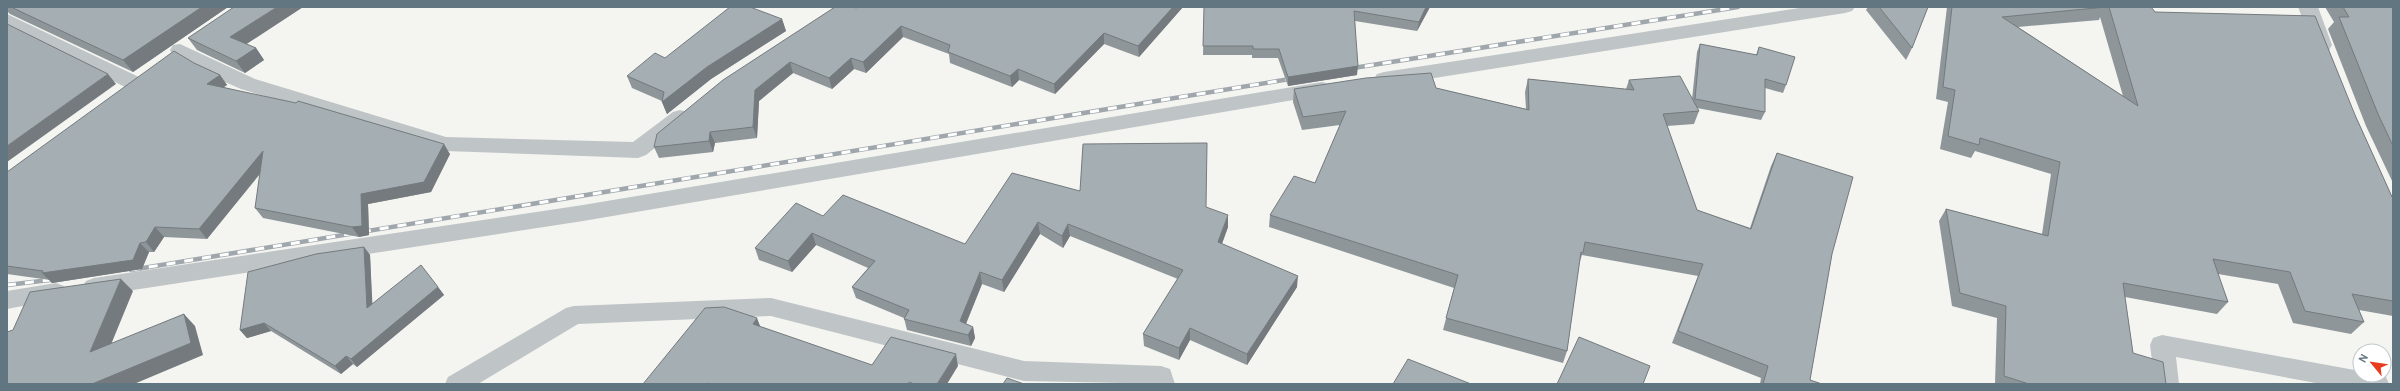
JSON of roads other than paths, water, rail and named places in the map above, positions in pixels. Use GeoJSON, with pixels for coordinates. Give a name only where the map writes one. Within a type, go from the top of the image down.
{"type":"FeatureCollection","features":[{"type":"Feature","properties":{"kind":"street"},"geometry":{"type":"LineString","coordinates":[[1362,82],[1845,7]]}},
{"type":"Feature","properties":{"kind":"street"},"geometry":{"type":"LineString","coordinates":[[2308,7],[2330,64]]}},
{"type":"Feature","properties":{"kind":"street"},"geometry":{"type":"LineString","coordinates":[[7,20],[134,82]]}},
{"type":"Feature","properties":{"kind":"street"},"geometry":{"type":"LineString","coordinates":[[115,96],[199,37]]}},
{"type":"Feature","properties":{"kind":"street"},"geometry":{"type":"LineString","coordinates":[[180,50],[209,67],[248,84],[446,144],[638,150],[696,104]]}},
{"type":"Feature","properties":{"kind":"street"},"geometry":{"type":"LineString","coordinates":[[7,300],[583,213],[1338,86]]}},
{"type":"Feature","properties":{"kind":"street"},"geometry":{"type":"LineString","coordinates":[[457,384],[574,315],[771,306],[1024,371],[1161,376],[1163,384]]}},
{"type":"Feature","properties":{"kind":"street"},"geometry":{"type":"LineString","coordinates":[[2167,384],[2162,345],[2377,384]]}},
{"type":"Feature","properties":{"kind":"railway"},"geometry":{"type":"LineString","coordinates":[[1347,69],[1738,7]]}},
{"type":"Feature","properties":{"kind":"railway"},"geometry":{"type":"LineString","coordinates":[[131,270],[1296,78]]}},
{"type":"Feature","properties":{"kind":"railway"},"geometry":{"type":"LineString","coordinates":[[7,285],[58,279]]}}]}
